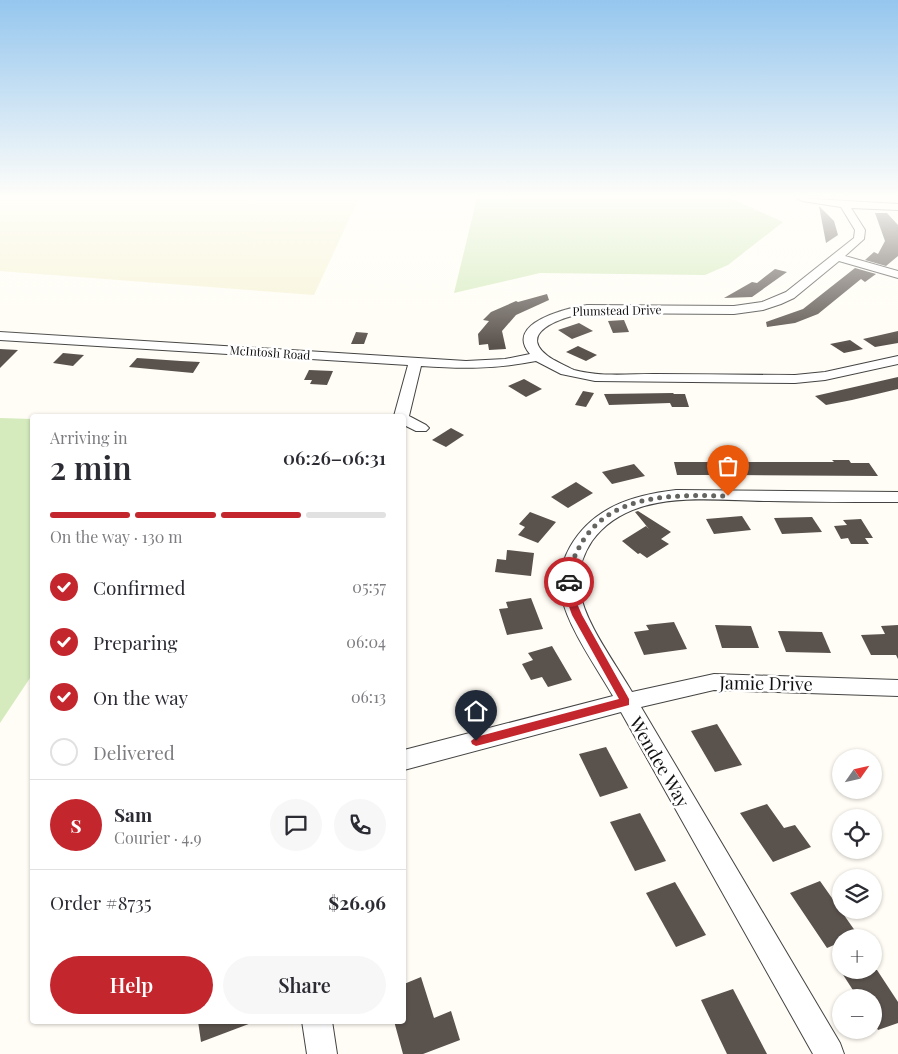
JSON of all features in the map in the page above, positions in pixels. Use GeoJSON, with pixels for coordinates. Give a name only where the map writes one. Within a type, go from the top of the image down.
{"type":"FeatureCollection","features":[{"type":"Feature","properties":{"kind":"street","name":"Plumstead Drive"},"geometry":{"type":"LineString","coordinates":[[539,356],[532,344],[532,334],[538,325],[557,314],[588,309],[724,310],[754,308],[785,298],[850,247]]}},
{"type":"Feature","properties":{"kind":"street"},"geometry":{"type":"LineString","coordinates":[[838,257],[898,275]]}},
{"type":"Feature","properties":{"kind":"street","name":"McIntosh Road"},"geometry":{"type":"LineString","coordinates":[[0,336],[487,365],[539,356]]}},
{"type":"Feature","properties":{"kind":"street"},"geometry":{"type":"LineString","coordinates":[[539,356],[570,373],[613,378],[795,379],[825,376],[898,360]]}},
{"type":"Feature","properties":{"kind":"street"},"geometry":{"type":"LineString","coordinates":[[401,414],[416,361]]}},
{"type":"Feature","properties":{"kind":"street"},"geometry":{"type":"LineString","coordinates":[[406,420],[421,428]]}},
{"type":"Feature","properties":{"kind":"street","name":"Wendee Way"},"geometry":{"type":"LineString","coordinates":[[829,1054],[577,615],[571,601],[569,577],[575,554],[587,535],[602,519],[635,503],[674,496],[898,497]]}},
{"type":"Feature","properties":{"kind":"street","name":"Jamie Drive"},"geometry":{"type":"LineString","coordinates":[[406,759],[701,684],[725,681],[898,688]]}},
{"type":"Feature","properties":{"kind":"street"},"geometry":{"type":"LineString","coordinates":[[317,1024],[322,1054]]}},
{"type":"Feature","properties":{"kind":"shaded area"},"geometry":{"type":"Polygon","coordinates":[[[0,247],[336,247],[314,295],[0,271],[0,247]]]}},
{"type":"Feature","properties":{"kind":"green space"},"geometry":{"type":"Polygon","coordinates":[[[465,247],[751,247],[728,265],[705,275],[540,273],[454,293],[465,247]]]}},
{"type":"Feature","properties":{"kind":"green space"},"geometry":{"type":"Polygon","coordinates":[[[0,418],[30,419],[30,678],[0,723],[0,418]]]}},
{"type":"Feature","properties":{"kind":"building"},"geometry":{"type":"Polygon","coordinates":[[[882,247],[898,247],[898,256],[886,266],[865,260],[874,252],[878,254],[882,247]]]}},
{"type":"Feature","properties":{"kind":"building"},"geometry":{"type":"Polygon","coordinates":[[[855,268],[876,274],[865,282],[861,279],[818,314],[795,323],[767,327],[766,322],[803,309],[855,268]]]}},
{"type":"Feature","properties":{"kind":"building"},"geometry":{"type":"Polygon","coordinates":[[[775,269],[787,272],[752,297],[724,298],[752,282],[757,283],[775,269]]]}},
{"type":"Feature","properties":{"kind":"building"},"geometry":{"type":"Polygon","coordinates":[[[547,294],[549,300],[516,315],[502,331],[506,349],[489,350],[488,344],[479,345],[478,334],[489,321],[483,320],[491,312],[516,301],[547,294]]]}},
{"type":"Feature","properties":{"kind":"building"},"geometry":{"type":"Polygon","coordinates":[[[624,320],[629,332],[613,333],[608,321],[624,320]]]}},
{"type":"Feature","properties":{"kind":"building"},"geometry":{"type":"Polygon","coordinates":[[[579,323],[593,331],[572,339],[558,330],[579,323]]]}},
{"type":"Feature","properties":{"kind":"building"},"geometry":{"type":"Polygon","coordinates":[[[898,331],[898,343],[875,347],[863,339],[898,331]]]}},
{"type":"Feature","properties":{"kind":"building"},"geometry":{"type":"Polygon","coordinates":[[[356,332],[368,333],[364,344],[351,344],[356,332]]]}},
{"type":"Feature","properties":{"kind":"building"},"geometry":{"type":"Polygon","coordinates":[[[850,340],[863,349],[844,353],[830,344],[850,340]]]}},
{"type":"Feature","properties":{"kind":"building"},"geometry":{"type":"Polygon","coordinates":[[[578,346],[597,355],[586,361],[566,352],[578,346]]]}},
{"type":"Feature","properties":{"kind":"building"},"geometry":{"type":"Polygon","coordinates":[[[0,349],[18,350],[0,368],[0,349]]]}},
{"type":"Feature","properties":{"kind":"building"},"geometry":{"type":"Polygon","coordinates":[[[63,353],[84,355],[73,366],[53,363],[63,353]]]}},
{"type":"Feature","properties":{"kind":"building"},"geometry":{"type":"Polygon","coordinates":[[[137,358],[200,362],[193,373],[129,367],[137,358]]]}},
{"type":"Feature","properties":{"kind":"building"},"geometry":{"type":"Polygon","coordinates":[[[309,370],[333,371],[327,385],[310,384],[312,380],[304,380],[309,370]]]}},
{"type":"Feature","properties":{"kind":"building"},"geometry":{"type":"Polygon","coordinates":[[[898,377],[898,389],[852,400],[826,405],[815,396],[898,377]]]}},
{"type":"Feature","properties":{"kind":"building"},"geometry":{"type":"Polygon","coordinates":[[[524,379],[542,389],[526,397],[508,386],[524,379]]]}},
{"type":"Feature","properties":{"kind":"building"},"geometry":{"type":"Polygon","coordinates":[[[583,391],[594,393],[586,407],[575,405],[583,391]]]}},
{"type":"Feature","properties":{"kind":"building"},"geometry":{"type":"Polygon","coordinates":[[[604,394],[685,394],[689,407],[672,407],[670,403],[609,405],[604,394]]]}},
{"type":"Feature","properties":{"kind":"building"},"geometry":{"type":"Polygon","coordinates":[[[451,428],[464,435],[446,447],[432,440],[451,428]]]}},
{"type":"Feature","properties":{"kind":"building"},"geometry":{"type":"Polygon","coordinates":[[[832,460],[869,463],[878,476],[735,475],[730,462],[834,462],[832,460]]]}},
{"type":"Feature","properties":{"kind":"building"},"geometry":{"type":"Polygon","coordinates":[[[674,462],[709,462],[713,475],[677,475],[674,462]]]}},
{"type":"Feature","properties":{"kind":"building"},"geometry":{"type":"Polygon","coordinates":[[[634,464],[645,476],[612,484],[602,472],[634,464]]]}},
{"type":"Feature","properties":{"kind":"building"},"geometry":{"type":"Polygon","coordinates":[[[576,482],[593,493],[568,508],[551,497],[576,482]]]}},
{"type":"Feature","properties":{"kind":"building"},"geometry":{"type":"Polygon","coordinates":[[[638,511],[671,532],[661,539],[669,544],[647,558],[640,553],[638,554],[622,541],[646,526],[649,529],[635,512],[638,511]]]}},
{"type":"Feature","properties":{"kind":"building"},"geometry":{"type":"Polygon","coordinates":[[[530,512],[556,522],[538,543],[518,535],[525,527],[519,524],[530,512]]]}},
{"type":"Feature","properties":{"kind":"building"},"geometry":{"type":"Polygon","coordinates":[[[742,516],[751,530],[714,534],[706,519],[742,516]]]}},
{"type":"Feature","properties":{"kind":"building"},"geometry":{"type":"Polygon","coordinates":[[[812,517],[822,532],[782,534],[774,518],[812,517]]]}},
{"type":"Feature","properties":{"kind":"building"},"geometry":{"type":"Polygon","coordinates":[[[861,519],[873,538],[865,538],[869,544],[851,544],[848,538],[841,539],[834,526],[847,525],[843,520],[861,519]]]}},
{"type":"Feature","properties":{"kind":"building"},"geometry":{"type":"Polygon","coordinates":[[[507,550],[534,553],[531,576],[495,572],[497,559],[506,560],[507,550]]]}},
{"type":"Feature","properties":{"kind":"building"},"geometry":{"type":"Polygon","coordinates":[[[531,598],[543,629],[507,635],[499,609],[508,608],[506,602],[531,598]]]}},
{"type":"Feature","properties":{"kind":"building"},"geometry":{"type":"Polygon","coordinates":[[[674,622],[687,649],[644,655],[634,632],[649,630],[646,625],[674,622]]]}},
{"type":"Feature","properties":{"kind":"building"},"geometry":{"type":"Polygon","coordinates":[[[715,625],[751,626],[759,648],[722,648],[715,625]]]}},
{"type":"Feature","properties":{"kind":"building"},"geometry":{"type":"Polygon","coordinates":[[[898,625],[898,659],[896,655],[871,655],[861,635],[885,634],[881,626],[898,625]]]}},
{"type":"Feature","properties":{"kind":"building"},"geometry":{"type":"Polygon","coordinates":[[[778,631],[822,632],[831,653],[786,652],[778,631]]]}},
{"type":"Feature","properties":{"kind":"building"},"geometry":{"type":"Polygon","coordinates":[[[552,646],[572,680],[548,687],[542,677],[531,680],[522,664],[533,660],[528,653],[552,646]]]}},
{"type":"Feature","properties":{"kind":"building"},"geometry":{"type":"Polygon","coordinates":[[[717,724],[742,765],[715,772],[691,731],[717,724]]]}},
{"type":"Feature","properties":{"kind":"building"},"geometry":{"type":"Polygon","coordinates":[[[606,747],[628,788],[600,797],[579,754],[606,747]]]}},
{"type":"Feature","properties":{"kind":"building"},"geometry":{"type":"Polygon","coordinates":[[[767,804],[784,828],[795,825],[811,847],[773,862],[740,813],[767,804]]]}},
{"type":"Feature","properties":{"kind":"building"},"geometry":{"type":"Polygon","coordinates":[[[640,813],[666,861],[635,871],[610,822],[640,813]]]}},
{"type":"Feature","properties":{"kind":"building"},"geometry":{"type":"Polygon","coordinates":[[[820,881],[832,898],[832,919],[847,919],[854,929],[832,929],[832,946],[827,948],[790,893],[820,881]]]}},
{"type":"Feature","properties":{"kind":"building"},"geometry":{"type":"Polygon","coordinates":[[[675,882],[706,935],[676,947],[646,893],[675,882]]]}},
{"type":"Feature","properties":{"kind":"building"},"geometry":{"type":"Polygon","coordinates":[[[421,977],[434,1018],[451,1011],[460,1040],[423,1054],[403,1054],[395,1024],[406,1024],[406,983],[421,977]]]}},
{"type":"Feature","properties":{"kind":"building"},"geometry":{"type":"Polygon","coordinates":[[[882,978],[898,1002],[898,1023],[882,1029],[882,989],[852,989],[846,979],[882,978]]]}},
{"type":"Feature","properties":{"kind":"building"},"geometry":{"type":"Polygon","coordinates":[[[733,989],[767,1054],[727,1054],[701,1000],[733,989]]]}},
{"type":"Feature","properties":{"kind":"building"},"geometry":{"type":"Polygon","coordinates":[[[198,1024],[249,1024],[201,1042],[198,1024]]]}},
{"type":"Feature","properties":{"kind":"way so far"},"geometry":{"type":"LineString","coordinates":[[569,582],[575,554],[580,545],[593,527],[612,513],[635,503],[659,498],[690,495],[728,496]]}},
{"type":"Feature","properties":{"kind":"route"},"geometry":{"type":"LineString","coordinates":[[476,741],[626,702],[577,615],[571,601],[569,582]]}}]}
